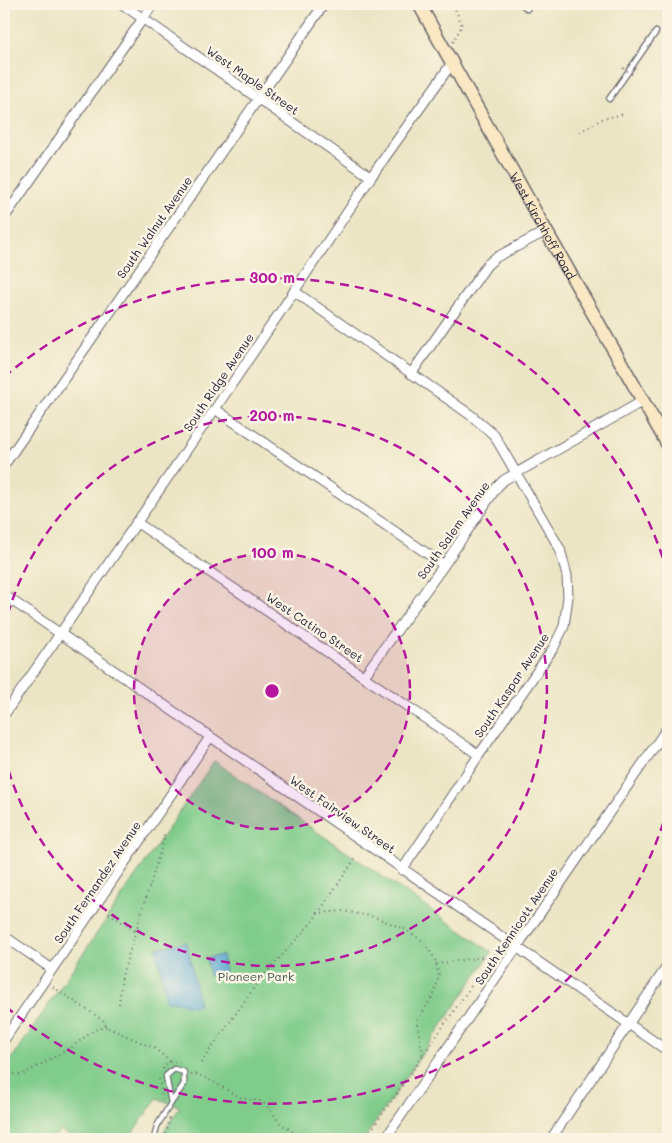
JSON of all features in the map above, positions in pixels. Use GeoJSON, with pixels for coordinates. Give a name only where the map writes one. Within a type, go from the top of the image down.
{"type":"FeatureCollection","features":[{"type":"Feature","properties":{"kind":"main road","name":"West Kirchhoff Road"},"geometry":{"type":"LineString","coordinates":[[419,4],[668,445]]}},
{"type":"Feature","properties":{"kind":"street","name":"West Maple Street"},"geometry":{"type":"LineString","coordinates":[[122,4],[371,177]]}},
{"type":"Feature","properties":{"kind":"street"},"geometry":{"type":"LineString","coordinates":[[4,218],[153,4]]}},
{"type":"Feature","properties":{"kind":"street","name":"South Walnut Avenue"},"geometry":{"type":"LineString","coordinates":[[4,465],[324,4]]}},
{"type":"Feature","properties":{"kind":"street","name":"South Ridge Avenue"},"geometry":{"type":"LineString","coordinates":[[4,715],[215,409],[449,58]]}},
{"type":"Feature","properties":{"kind":"street"},"geometry":{"type":"LineString","coordinates":[[411,374],[487,265],[495,258],[546,231]]}},
{"type":"Feature","properties":{"kind":"street"},"geometry":{"type":"LineString","coordinates":[[294,292],[488,428],[517,474]]}},
{"type":"Feature","properties":{"kind":"street","name":"South Salem Avenue"},"geometry":{"type":"LineString","coordinates":[[364,676],[444,565],[497,487],[504,480],[643,401]]}},
{"type":"Feature","properties":{"kind":"street"},"geometry":{"type":"LineString","coordinates":[[215,409],[444,565]]}},
{"type":"Feature","properties":{"kind":"street","name":"South Kaspar Avenue"},"geometry":{"type":"LineString","coordinates":[[402,870],[554,648],[564,626],[568,597],[568,576],[560,549],[517,474]]}},
{"type":"Feature","properties":{"kind":"street","name":"West Catino Street"},"geometry":{"type":"LineString","coordinates":[[136,522],[479,755]]}},
{"type":"Feature","properties":{"kind":"street","name":"West Fairview Street"},"geometry":{"type":"LineString","coordinates":[[4,596],[668,1051]]}},
{"type":"Feature","properties":{"kind":"street","name":"South Kennicott Avenue"},"geometry":{"type":"LineString","coordinates":[[385,1139],[668,727]]}},
{"type":"Feature","properties":{"kind":"street","name":"South Fernandez Avenue"},"geometry":{"type":"LineString","coordinates":[[4,1040],[210,737]]}},
{"type":"Feature","properties":{"kind":"street"},"geometry":{"type":"LineString","coordinates":[[4,936],[52,969]]}},
{"type":"Feature","properties":{"kind":"street"},"geometry":{"type":"LineString","coordinates":[[551,1139],[668,965]]}},
{"type":"Feature","properties":{"kind":"lane"},"geometry":{"type":"LineString","coordinates":[[522,4],[527,9],[530,4]]}},
{"type":"Feature","properties":{"kind":"lane"},"geometry":{"type":"LineString","coordinates":[[609,99],[656,32]]}},
{"type":"Feature","properties":{"kind":"lane"},"geometry":{"type":"LineString","coordinates":[[154,1139],[157,1126],[184,1084],[184,1072],[180,1069],[174,1069],[166,1076],[171,1102]]}},
{"type":"Feature","properties":{"kind":"path"},"geometry":{"type":"LineString","coordinates":[[449,58],[462,24],[453,4]]}},
{"type":"Feature","properties":{"kind":"path"},"geometry":{"type":"LineString","coordinates":[[623,68],[633,75]]}},
{"type":"Feature","properties":{"kind":"path"},"geometry":{"type":"LineString","coordinates":[[580,132],[602,119],[623,114]]}},
{"type":"Feature","properties":{"kind":"path"},"geometry":{"type":"LineString","coordinates":[[119,1004],[122,976],[164,839],[164,832]]}},
{"type":"Feature","properties":{"kind":"path"},"geometry":{"type":"LineString","coordinates":[[201,1063],[259,981],[317,913],[355,859]]}},
{"type":"Feature","properties":{"kind":"path"},"geometry":{"type":"LineString","coordinates":[[317,913],[344,911],[375,917],[404,929],[423,941],[435,960],[439,976],[434,994],[417,1022],[422,1058]]}},
{"type":"Feature","properties":{"kind":"path"},"geometry":{"type":"LineString","coordinates":[[109,913],[136,932]]}},
{"type":"Feature","properties":{"kind":"path"},"geometry":{"type":"LineString","coordinates":[[365,1139],[494,952]]}},
{"type":"Feature","properties":{"kind":"path"},"geometry":{"type":"LineString","coordinates":[[436,964],[492,956]]}},
{"type":"Feature","properties":{"kind":"path"},"geometry":{"type":"LineString","coordinates":[[53,987],[104,1021],[106,1027]]}},
{"type":"Feature","properties":{"kind":"path"},"geometry":{"type":"LineString","coordinates":[[4,1072],[22,1075],[72,1047],[94,1030],[106,1027],[154,1048],[171,1062]]}},
{"type":"Feature","properties":{"kind":"path"},"geometry":{"type":"LineString","coordinates":[[191,1075],[197,1074],[241,1098],[260,1101],[266,1105],[281,1124],[304,1139]]}},
{"type":"Feature","properties":{"kind":"green space","name":"Pioneer Park"},"geometry":{"type":"Polygon","coordinates":[[[214,761],[492,952],[364,1139],[159,1139],[180,1107],[157,1098],[128,1139],[75,1139],[60,1130],[53,1139],[4,1139],[4,1070],[214,761]]]}},
{"type":"Feature","properties":{"kind":"water"},"geometry":{"type":"Polygon","coordinates":[[[187,942],[199,1005],[194,1006],[166,1001],[156,948],[187,942]]]}},
{"type":"Feature","properties":{"kind":"water"},"geometry":{"type":"Polygon","coordinates":[[[222,955],[225,973],[209,976],[206,958],[222,955]]]}}]}
